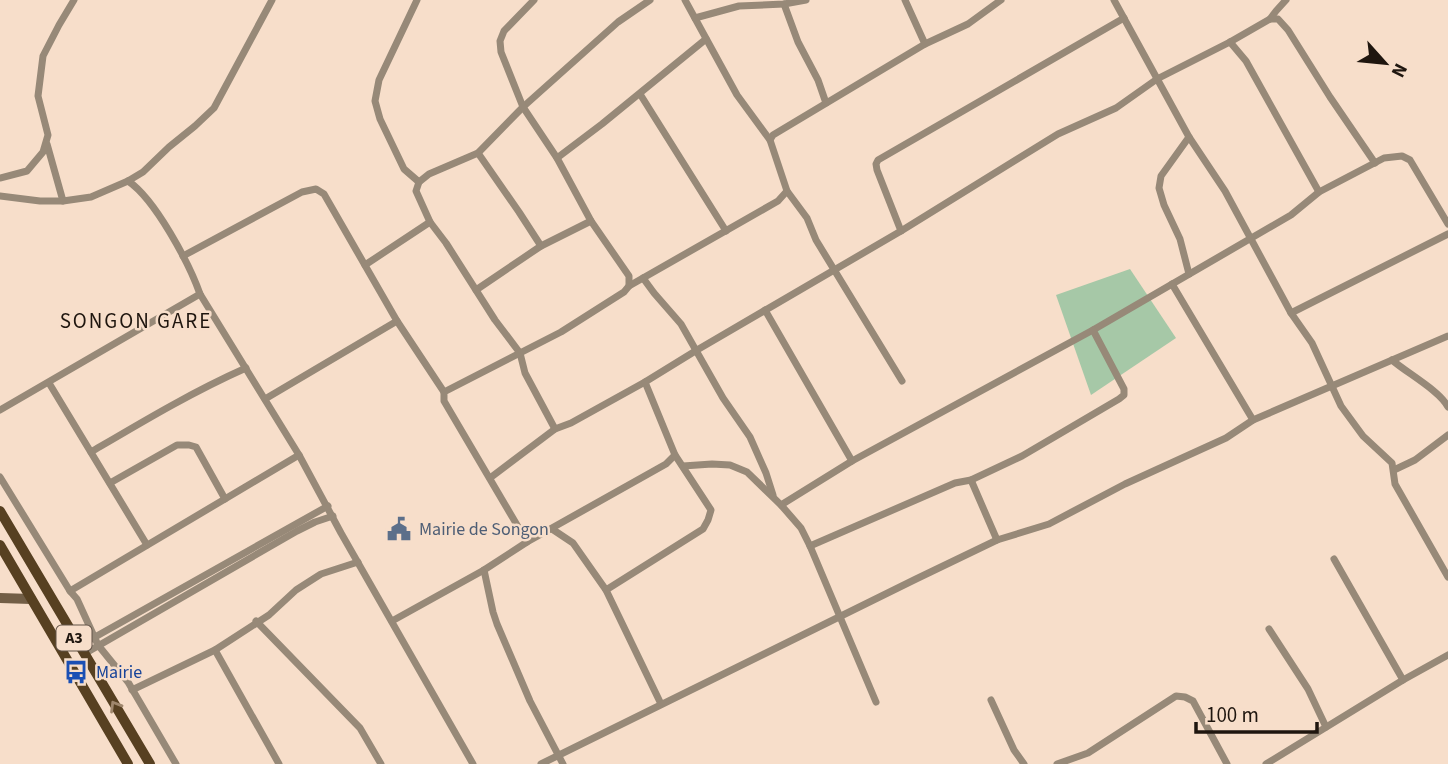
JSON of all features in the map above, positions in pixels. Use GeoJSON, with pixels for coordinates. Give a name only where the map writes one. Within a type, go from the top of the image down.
{"type":"FeatureCollection","features":[{"type":"Feature","properties":{"kind":"main road","name":"A3"},"geometry":{"type":"LineString","coordinates":[[0,511],[150,764]]}},
{"type":"Feature","properties":{"kind":"main road","name":"A3"},"geometry":{"type":"LineString","coordinates":[[0,545],[128,764]]}},
{"type":"Feature","properties":{"kind":"street"},"geometry":{"type":"LineString","coordinates":[[0,178],[27,171],[47,144],[48,135],[38,96],[43,56],[74,0]]}},
{"type":"Feature","properties":{"kind":"street"},"geometry":{"type":"LineString","coordinates":[[0,196],[40,201],[91,197],[143,172],[214,108],[272,0]]}},
{"type":"Feature","properties":{"kind":"street"},"geometry":{"type":"LineString","coordinates":[[417,0],[379,80],[375,101],[380,119],[404,169],[419,182]]}},
{"type":"Feature","properties":{"kind":"street"},"geometry":{"type":"LineString","coordinates":[[534,0],[504,31],[500,52],[523,107],[556,158],[591,221],[629,276],[629,286]]}},
{"type":"Feature","properties":{"kind":"street"},"geometry":{"type":"LineString","coordinates":[[555,429],[524,373],[520,353],[430,222],[416,191],[419,182],[429,174],[478,152],[523,107],[618,22],[650,0]]}},
{"type":"Feature","properties":{"kind":"street"},"geometry":{"type":"LineString","coordinates":[[685,0],[737,95],[770,141],[787,191],[807,218],[816,240],[902,381]]}},
{"type":"Feature","properties":{"kind":"street"},"geometry":{"type":"LineString","coordinates":[[695,18],[739,6],[806,0]]}},
{"type":"Feature","properties":{"kind":"street"},"geometry":{"type":"LineString","coordinates":[[905,0],[925,44]]}},
{"type":"Feature","properties":{"kind":"street"},"geometry":{"type":"LineString","coordinates":[[770,141],[772,135],[925,44],[968,24],[1001,0]]}},
{"type":"Feature","properties":{"kind":"street"},"geometry":{"type":"LineString","coordinates":[[1114,0],[1189,137],[1226,191],[1291,313],[1312,343],[1341,406],[1363,436],[1392,463],[1395,484],[1448,577]]}},
{"type":"Feature","properties":{"kind":"street"},"geometry":{"type":"LineString","coordinates":[[490,478],[555,429],[645,382],[901,231],[1058,134],[1116,108],[1157,79],[1230,43],[1270,19],[1286,0]]}},
{"type":"Feature","properties":{"kind":"street"},"geometry":{"type":"LineString","coordinates":[[784,4],[826,103]]}},
{"type":"Feature","properties":{"kind":"street"},"geometry":{"type":"LineString","coordinates":[[901,231],[877,170],[878,160],[1124,18]]}},
{"type":"Feature","properties":{"kind":"street"},"geometry":{"type":"LineString","coordinates":[[1270,19],[1278,19],[1288,30],[1375,163]]}},
{"type":"Feature","properties":{"kind":"street"},"geometry":{"type":"LineString","coordinates":[[556,158],[706,39]]}},
{"type":"Feature","properties":{"kind":"street"},"geometry":{"type":"LineString","coordinates":[[1230,43],[1246,61],[1320,192]]}},
{"type":"Feature","properties":{"kind":"street"},"geometry":{"type":"LineString","coordinates":[[639,94],[726,231]]}},
{"type":"Feature","properties":{"kind":"street"},"geometry":{"type":"LineString","coordinates":[[1189,137],[1161,176],[1159,188],[1180,239],[1189,274]]}},
{"type":"Feature","properties":{"kind":"street"},"geometry":{"type":"LineString","coordinates":[[47,144],[63,201]]}},
{"type":"Feature","properties":{"kind":"street"},"geometry":{"type":"LineString","coordinates":[[478,152],[541,246]]}},
{"type":"Feature","properties":{"kind":"street"},"geometry":{"type":"LineString","coordinates":[[781,505],[852,461],[1093,330],[1291,215],[1320,192],[1384,158],[1402,156],[1410,160],[1448,224]]}},
{"type":"Feature","properties":{"kind":"street"},"geometry":{"type":"LineString","coordinates":[[128,181],[154,209],[183,256],[200,294],[299,455],[472,764]]}},
{"type":"Feature","properties":{"kind":"street"},"geometry":{"type":"LineString","coordinates":[[183,256],[302,192],[316,189],[324,194],[397,321],[444,392],[444,401],[527,542]]}},
{"type":"Feature","properties":{"kind":"street"},"geometry":{"type":"LineString","coordinates":[[444,392],[561,332],[624,292],[629,286],[778,201],[787,191]]}},
{"type":"Feature","properties":{"kind":"street"},"geometry":{"type":"LineString","coordinates":[[476,290],[541,246],[591,221]]}},
{"type":"Feature","properties":{"kind":"street"},"geometry":{"type":"LineString","coordinates":[[365,265],[430,222]]}},
{"type":"Feature","properties":{"kind":"street"},"geometry":{"type":"LineString","coordinates":[[1291,313],[1448,234]]}},
{"type":"Feature","properties":{"kind":"street"},"geometry":{"type":"LineString","coordinates":[[643,278],[681,324],[723,398],[750,437],[773,496]]}},
{"type":"Feature","properties":{"kind":"street"},"geometry":{"type":"LineString","coordinates":[[1172,284],[1253,420]]}},
{"type":"Feature","properties":{"kind":"street"},"geometry":{"type":"LineString","coordinates":[[0,410],[200,294]]}},
{"type":"Feature","properties":{"kind":"street"},"geometry":{"type":"LineString","coordinates":[[765,310],[852,461]]}},
{"type":"Feature","properties":{"kind":"street"},"geometry":{"type":"LineString","coordinates":[[265,400],[397,321]]}},
{"type":"Feature","properties":{"kind":"street"},"geometry":{"type":"LineString","coordinates":[[810,546],[955,482],[971,480],[1022,456],[1119,400],[1124,395],[1124,389],[1093,330]]}},
{"type":"Feature","properties":{"kind":"street"},"geometry":{"type":"LineString","coordinates":[[541,764],[997,541],[1049,524],[1125,484],[1226,439],[1253,420],[1448,336]]}},
{"type":"Feature","properties":{"kind":"street"},"geometry":{"type":"LineString","coordinates":[[1392,360],[1444,398],[1448,407]]}},
{"type":"Feature","properties":{"kind":"street"},"geometry":{"type":"LineString","coordinates":[[91,452],[211,384],[246,368]]}},
{"type":"Feature","properties":{"kind":"street"},"geometry":{"type":"LineString","coordinates":[[606,590],[702,529],[711,510],[676,455],[645,382]]}},
{"type":"Feature","properties":{"kind":"street"},"geometry":{"type":"LineString","coordinates":[[49,383],[147,545]]}},
{"type":"Feature","properties":{"kind":"street"},"geometry":{"type":"LineString","coordinates":[[1394,470],[1415,460],[1448,435]]}},
{"type":"Feature","properties":{"kind":"street"},"geometry":{"type":"LineString","coordinates":[[110,483],[177,445],[189,445],[196,447],[225,499]]}},
{"type":"Feature","properties":{"kind":"street"},"geometry":{"type":"LineString","coordinates":[[70,590],[299,455]]}},
{"type":"Feature","properties":{"kind":"street"},"geometry":{"type":"LineString","coordinates":[[392,621],[666,464],[676,455]]}},
{"type":"Feature","properties":{"kind":"street"},"geometry":{"type":"LineString","coordinates":[[683,466],[730,465],[747,472],[801,528],[876,702]]}},
{"type":"Feature","properties":{"kind":"street"},"geometry":{"type":"LineString","coordinates":[[0,477],[77,599],[97,641],[128,682],[176,764]]}},
{"type":"Feature","properties":{"kind":"street"},"geometry":{"type":"LineString","coordinates":[[971,480],[997,541]]}},
{"type":"Feature","properties":{"kind":"street"},"geometry":{"type":"LineString","coordinates":[[97,641],[328,506]]}},
{"type":"Feature","properties":{"kind":"street"},"geometry":{"type":"LineString","coordinates":[[81,650],[297,531],[333,516]]}},
{"type":"Feature","properties":{"kind":"street"},"geometry":{"type":"LineString","coordinates":[[552,529],[573,543],[606,590],[661,704]]}},
{"type":"Feature","properties":{"kind":"street"},"geometry":{"type":"LineString","coordinates":[[1334,559],[1403,680]]}},
{"type":"Feature","properties":{"kind":"street"},"geometry":{"type":"LineString","coordinates":[[132,690],[215,650],[269,615],[296,590],[321,574],[358,562]]}},
{"type":"Feature","properties":{"kind":"street"},"geometry":{"type":"LineString","coordinates":[[484,570],[492,612],[530,701],[563,764]]}},
{"type":"Feature","properties":{"kind":"street"},"geometry":{"type":"LineString","coordinates":[[0,598],[31,599]]}},
{"type":"Feature","properties":{"kind":"street"},"geometry":{"type":"LineString","coordinates":[[256,621],[360,728],[381,764]]}},
{"type":"Feature","properties":{"kind":"street"},"geometry":{"type":"LineString","coordinates":[[1269,629],[1308,690],[1326,727]]}},
{"type":"Feature","properties":{"kind":"street"},"geometry":{"type":"LineString","coordinates":[[215,650],[279,764]]}},
{"type":"Feature","properties":{"kind":"street"},"geometry":{"type":"LineString","coordinates":[[1266,764],[1403,680],[1448,656]]}},
{"type":"Feature","properties":{"kind":"street"},"geometry":{"type":"LineString","coordinates":[[1057,764],[1088,753],[1176,696],[1185,696],[1193,701],[1227,764]]}},
{"type":"Feature","properties":{"kind":"street"},"geometry":{"type":"LineString","coordinates":[[991,700],[1014,750],[1024,764]]}},
{"type":"Feature","properties":{"kind":"green space"},"geometry":{"type":"Polygon","coordinates":[[[1130,269],[1176,338],[1091,395],[1056,295],[1130,269]]]}},
{"type":"Feature","properties":{"kind":"place","name":"Mairie de Songon"},"geometry":{"type":"Point","coordinates":[399,529]}},
{"type":"Feature","properties":{"kind":"place","name":"Mairie"},"geometry":{"type":"Point","coordinates":[76,672]}},
{"type":"Feature","properties":{"kind":"district","name":"SONGON GARE"},"geometry":{"type":"Point","coordinates":[136,321]}}]}
